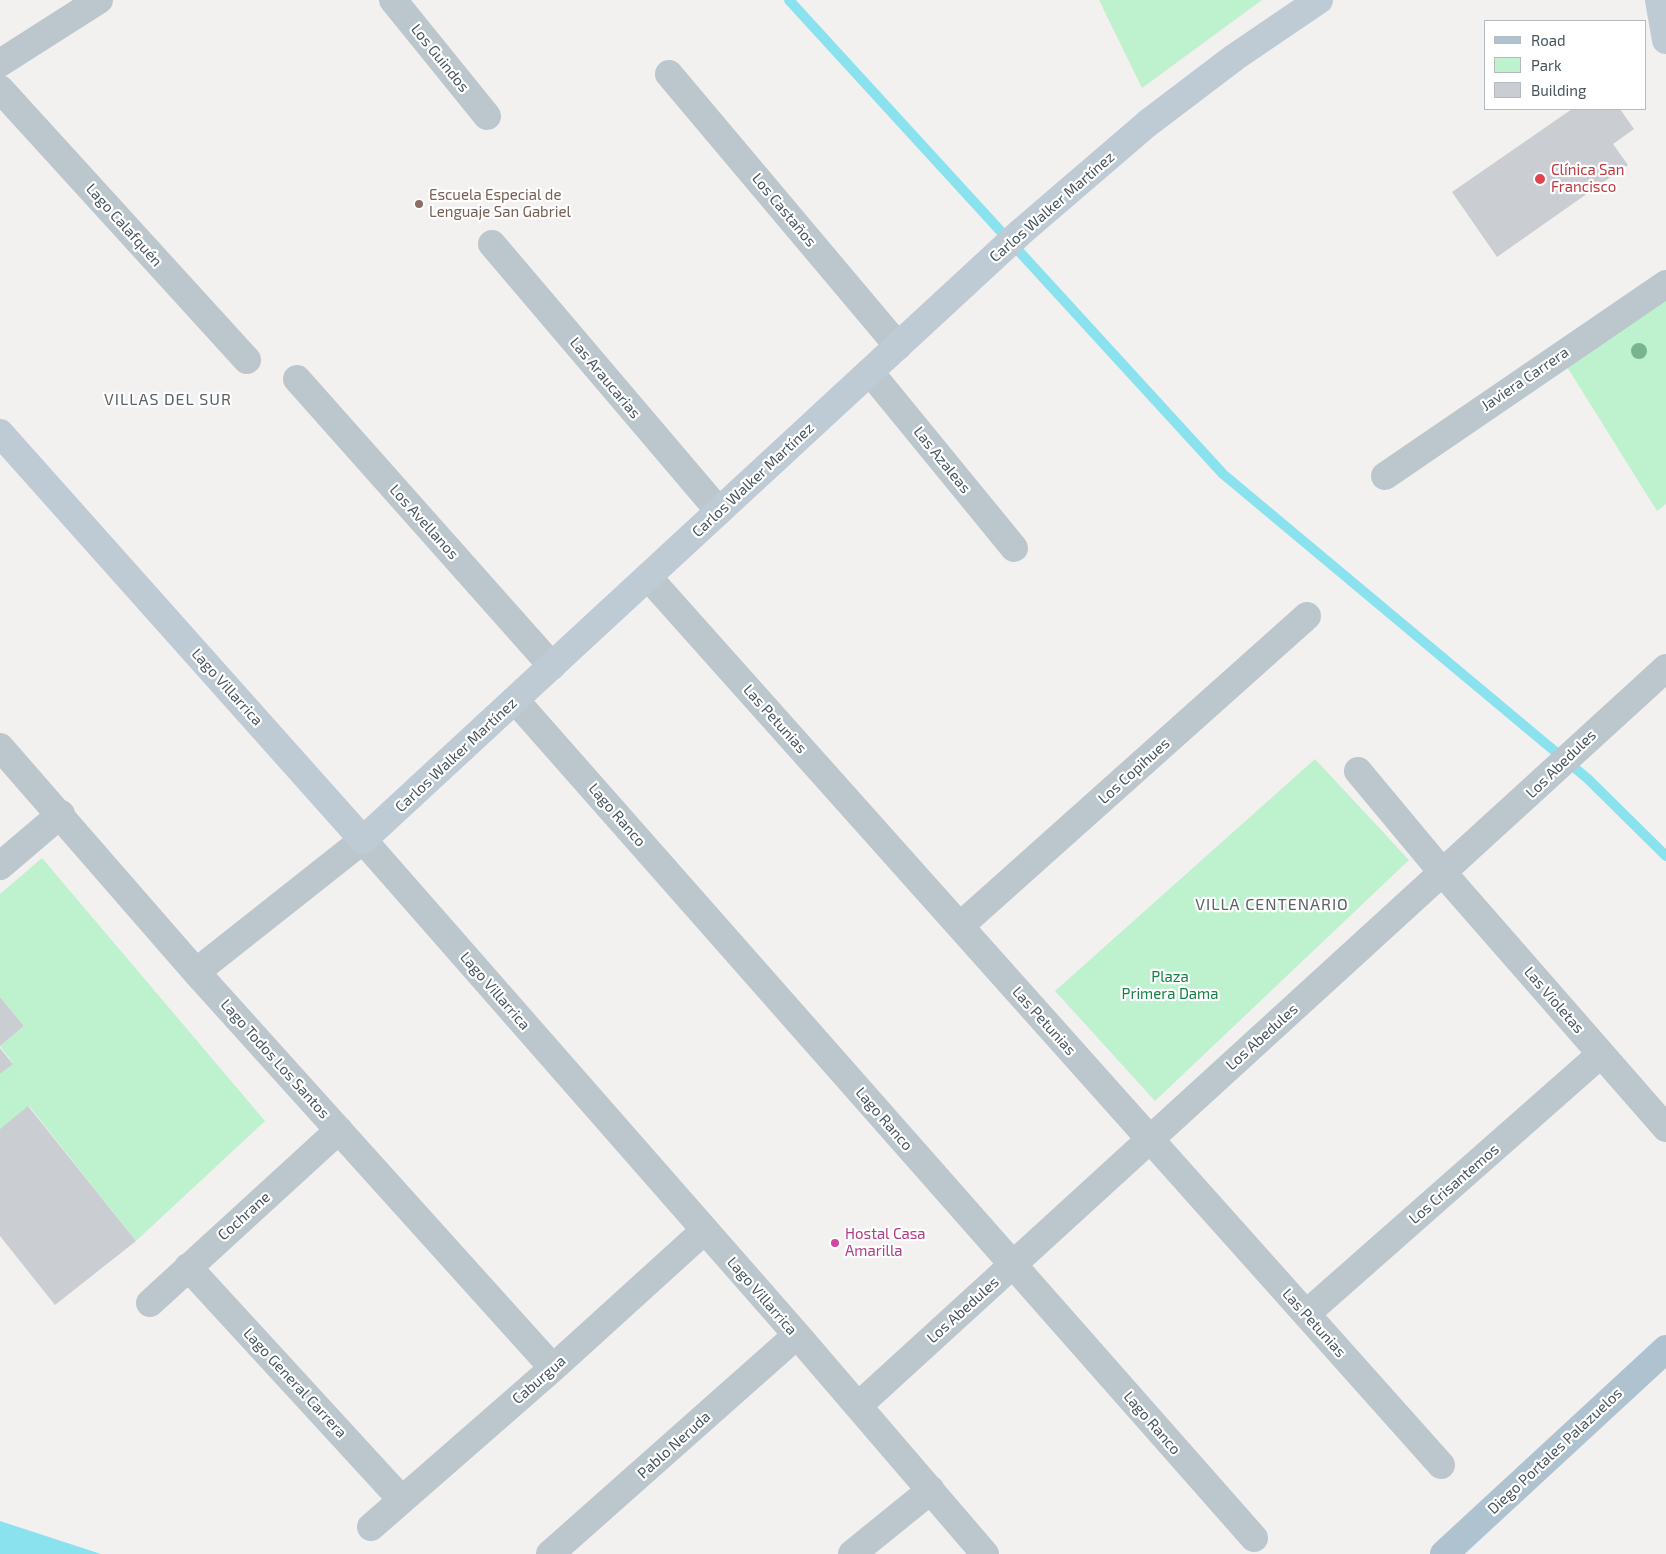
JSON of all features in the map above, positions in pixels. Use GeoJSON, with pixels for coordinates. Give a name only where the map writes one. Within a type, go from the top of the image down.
{"type":"FeatureCollection","features":[{"type":"Feature","properties":{"kind":"main road","name":"Diego Portales Palazuelos"},"geometry":{"type":"LineString","coordinates":[[1444,1554],[1666,1349]]}},
{"type":"Feature","properties":{"kind":"street","name":"Los Guindos"},"geometry":{"type":"LineString","coordinates":[[393,0],[487,116]]}},
{"type":"Feature","properties":{"kind":"street","name":"Carlos Walker Martínez"},"geometry":{"type":"LineString","coordinates":[[196,972],[364,840],[1021,232],[1148,123],[1235,57],[1319,0]]}},
{"type":"Feature","properties":{"kind":"street"},"geometry":{"type":"LineString","coordinates":[[1659,0],[1666,40]]}},
{"type":"Feature","properties":{"kind":"street"},"geometry":{"type":"LineString","coordinates":[[0,63],[90,2]]}},
{"type":"Feature","properties":{"kind":"street","name":"Los Castaños"},"geometry":{"type":"LineString","coordinates":[[669,74],[898,346]]}},
{"type":"Feature","properties":{"kind":"street","name":"Lago Calafquén"},"geometry":{"type":"LineString","coordinates":[[0,90],[248,360]]}},
{"type":"Feature","properties":{"kind":"street","name":"Las Araucarias"},"geometry":{"type":"LineString","coordinates":[[492,244],[719,511]]}},
{"type":"Feature","properties":{"kind":"street","name":"Javiera Carrera"},"geometry":{"type":"LineString","coordinates":[[1385,476],[1666,284]]}},
{"type":"Feature","properties":{"kind":"street","name":"Las Azaleas"},"geometry":{"type":"LineString","coordinates":[[870,372],[1014,548]]}},
{"type":"Feature","properties":{"kind":"street","name":"Los Avellanos"},"geometry":{"type":"LineString","coordinates":[[297,379],[552,666]]}},
{"type":"Feature","properties":{"kind":"street","name":"Lago Villarrica"},"geometry":{"type":"LineString","coordinates":[[0,433],[364,840],[797,1335],[984,1554]]}},
{"type":"Feature","properties":{"kind":"street","name":"Las Petunias"},"geometry":{"type":"LineString","coordinates":[[648,577],[1441,1465]]}},
{"type":"Feature","properties":{"kind":"street","name":"Los Copihues"},"geometry":{"type":"LineString","coordinates":[[960,926],[1308,616]]}},
{"type":"Feature","properties":{"kind":"street","name":"Los Abedules"},"geometry":{"type":"LineString","coordinates":[[858,1406],[1666,668]]}},
{"type":"Feature","properties":{"kind":"street","name":"Lago Ranco"},"geometry":{"type":"LineString","coordinates":[[515,700],[1254,1538]]}},
{"type":"Feature","properties":{"kind":"street","name":"Lago Todos Los Santos"},"geometry":{"type":"LineString","coordinates":[[0,747],[61,814],[196,972],[553,1368]]}},
{"type":"Feature","properties":{"kind":"street","name":"Las Violetas"},"geometry":{"type":"LineString","coordinates":[[1358,771],[1443,873],[1666,1128]]}},
{"type":"Feature","properties":{"kind":"street"},"geometry":{"type":"LineString","coordinates":[[0,866],[61,814]]}},
{"type":"Feature","properties":{"kind":"street","name":"Los Crisantemos"},"geometry":{"type":"LineString","coordinates":[[1306,1314],[1601,1054]]}},
{"type":"Feature","properties":{"kind":"street","name":"Cochrane"},"geometry":{"type":"LineString","coordinates":[[150,1303],[339,1130]]}},
{"type":"Feature","properties":{"kind":"street","name":"Caburgua"},"geometry":{"type":"LineString","coordinates":[[371,1527],[553,1368],[705,1230]]}},
{"type":"Feature","properties":{"kind":"street","name":"Lago General Carrera"},"geometry":{"type":"LineString","coordinates":[[188,1267],[402,1500]]}},
{"type":"Feature","properties":{"kind":"street","name":"Pablo Neruda"},"geometry":{"type":"LineString","coordinates":[[550,1554],[797,1335]]}},
{"type":"Feature","properties":{"kind":"street"},"geometry":{"type":"LineString","coordinates":[[852,1554],[931,1490]]}},
{"type":"Feature","properties":{"kind":"green space"},"geometry":{"type":"Polygon","coordinates":[[[1099,0],[1262,0],[1142,88],[1099,0]]]}},
{"type":"Feature","properties":{"kind":"green space"},"geometry":{"type":"Polygon","coordinates":[[[1666,292],[1666,504],[1657,511],[1564,362],[1666,292]]]}},
{"type":"Feature","properties":{"kind":"green space","name":"Plaza Primera Dama"},"geometry":{"type":"Polygon","coordinates":[[[1315,759],[1409,860],[1155,1101],[1055,991],[1315,759]]]}},
{"type":"Feature","properties":{"kind":"green space"},"geometry":{"type":"Polygon","coordinates":[[[42,858],[265,1121],[136,1241],[29,1106],[0,1129],[0,1074],[13,1063],[0,1046],[24,1026],[0,997],[0,894],[42,858]]]}},
{"type":"Feature","properties":{"kind":"water"},"geometry":{"type":"Polygon","coordinates":[[[0,1521],[101,1554],[0,1554],[0,1521]]]}},
{"type":"Feature","properties":{"kind":"building","name":"Clínica San Francisco"},"geometry":{"type":"Polygon","coordinates":[[[1571,110],[1621,110],[1634,129],[1613,144],[1628,165],[1497,257],[1452,192],[1571,110]]]}},
{"type":"Feature","properties":{"kind":"building"},"geometry":{"type":"Polygon","coordinates":[[[0,997],[24,1026],[0,1046],[0,997]]]}},
{"type":"Feature","properties":{"kind":"building"},"geometry":{"type":"Polygon","coordinates":[[[0,1048],[13,1064],[0,1074],[0,1048]]]}},
{"type":"Feature","properties":{"kind":"building"},"geometry":{"type":"Polygon","coordinates":[[[28,1106],[136,1241],[55,1305],[0,1236],[0,1129],[28,1106]]]}},
{"type":"Feature","properties":{"kind":"waterway"},"geometry":{"type":"LineString","coordinates":[[789,0],[1223,474],[1588,779],[1666,856]]}},
{"type":"Feature","properties":{"kind":"place","name":"Clínica San Francisco"},"geometry":{"type":"Point","coordinates":[1540,179]}},
{"type":"Feature","properties":{"kind":"place","name":"Escuela Especial de Lenguaje San Gabriel"},"geometry":{"type":"Point","coordinates":[419,204]}},
{"type":"Feature","properties":{"kind":"place","name":"Hostal Casa Amarilla"},"geometry":{"type":"Point","coordinates":[835,1243]}},
{"type":"Feature","properties":{"kind":"district","name":"VILLAS DEL SUR"},"geometry":{"type":"Point","coordinates":[168,400]}},
{"type":"Feature","properties":{"kind":"district","name":"VILLA CENTENARIO"},"geometry":{"type":"Point","coordinates":[1272,905]}}]}
